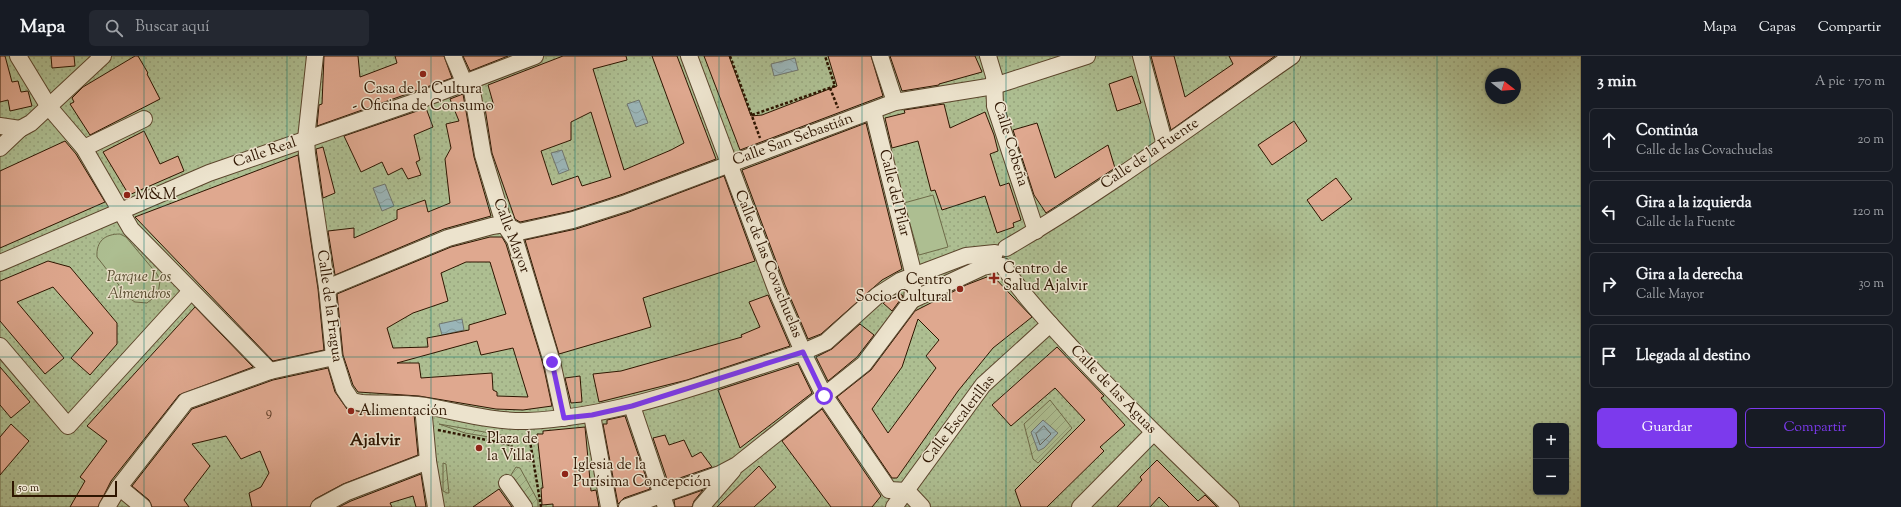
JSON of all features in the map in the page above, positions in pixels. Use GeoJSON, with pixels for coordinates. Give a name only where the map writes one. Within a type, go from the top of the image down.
{"type":"FeatureCollection","features":[{"type":"Feature","properties":{"kind":"street"},"geometry":{"type":"LineString","coordinates":[[18,56],[49,107],[84,148],[131,229],[270,371]]}},
{"type":"Feature","properties":{"kind":"street"},"geometry":{"type":"LineString","coordinates":[[0,148],[20,129],[31,123],[49,107],[103,56]]}},
{"type":"Feature","properties":{"kind":"street","name":"Calle de la Fragua"},"geometry":{"type":"LineString","coordinates":[[315,56],[306,139],[327,288],[334,357],[344,389],[352,400],[362,403],[423,406]]}},
{"type":"Feature","properties":{"kind":"street"},"geometry":{"type":"LineString","coordinates":[[453,56],[464,82]]}},
{"type":"Feature","properties":{"kind":"street","name":"Calle Real"},"geometry":{"type":"LineString","coordinates":[[0,263],[121,212],[209,172],[416,100],[535,56]]}},
{"type":"Feature","properties":{"kind":"street","name":"Calle de las Covachuelas"},"geometry":{"type":"LineString","coordinates":[[689,56],[776,289],[824,396],[889,490],[907,491]]}},
{"type":"Feature","properties":{"kind":"street"},"geometry":{"type":"LineString","coordinates":[[880,56],[895,102]]}},
{"type":"Feature","properties":{"kind":"street","name":"Calle Cobeña"},"geometry":{"type":"LineString","coordinates":[[988,56],[994,76],[995,106],[1036,231]]}},
{"type":"Feature","properties":{"kind":"street"},"geometry":{"type":"LineString","coordinates":[[1141,56],[1165,145]]}},
{"type":"Feature","properties":{"kind":"street","name":"Calle de la Fuente"},"geometry":{"type":"LineString","coordinates":[[912,300],[1000,258],[1036,231],[1165,145],[1292,56]]}},
{"type":"Feature","properties":{"kind":"street","name":"Calle San Sebastián"},"geometry":{"type":"LineString","coordinates":[[504,224],[519,232],[573,220],[626,203],[728,163],[895,102],[994,86],[1079,57]]}},
{"type":"Feature","properties":{"kind":"street","name":"Calle Mayor"},"geometry":{"type":"LineString","coordinates":[[464,82],[471,85],[483,155],[504,224],[515,240],[522,262],[552,362],[564,418]]}},
{"type":"Feature","properties":{"kind":"street","name":"Calle del Pilar"},"geometry":{"type":"LineString","coordinates":[[873,111],[914,276],[912,300]]}},
{"type":"Feature","properties":{"kind":"street"},"geometry":{"type":"LineString","coordinates":[[84,148],[144,119]]}},
{"type":"Feature","properties":{"kind":"street"},"geometry":{"type":"LineString","coordinates":[[0,126],[20,129]]}},
{"type":"Feature","properties":{"kind":"street"},"geometry":{"type":"LineString","coordinates":[[327,288],[448,238],[504,224]]}},
{"type":"Feature","properties":{"kind":"street","name":"Calle de la Fuente"},"geometry":{"type":"LineString","coordinates":[[564,418],[592,415],[632,406],[803,352],[826,342],[878,295],[900,281],[966,256],[1000,258]]}},
{"type":"Feature","properties":{"kind":"street","name":"Calle de las Aguas"},"geometry":{"type":"LineString","coordinates":[[1000,258],[1012,278],[1050,324],[1115,395],[1231,507]]}},
{"type":"Feature","properties":{"kind":"street"},"geometry":{"type":"LineString","coordinates":[[0,346],[68,426],[191,291]]}},
{"type":"Feature","properties":{"kind":"street"},"geometry":{"type":"LineString","coordinates":[[627,507],[664,500],[737,465],[864,364],[912,300]]}},
{"type":"Feature","properties":{"kind":"street","name":"Calle Escalerillas"},"geometry":{"type":"LineString","coordinates":[[894,507],[907,491],[929,456],[983,385],[1050,324]]}},
{"type":"Feature","properties":{"kind":"street"},"geometry":{"type":"LineString","coordinates":[[107,507],[119,488],[186,401],[270,371],[334,357]]}},
{"type":"Feature","properties":{"kind":"street"},"geometry":{"type":"LineString","coordinates":[[436,507],[428,461],[423,406],[496,419],[526,421],[564,418]]}},
{"type":"Feature","properties":{"kind":"street"},"geometry":{"type":"LineString","coordinates":[[632,406],[664,500]]}},
{"type":"Feature","properties":{"kind":"street"},"geometry":{"type":"LineString","coordinates":[[592,415],[609,507]]}},
{"type":"Feature","properties":{"kind":"street"},"geometry":{"type":"LineString","coordinates":[[1080,507],[1153,433]]}},
{"type":"Feature","properties":{"kind":"street"},"geometry":{"type":"LineString","coordinates":[[319,507],[347,492],[428,461]]}},
{"type":"Feature","properties":{"kind":"street"},"geometry":{"type":"LineString","coordinates":[[701,507],[737,465]]}},
{"type":"Feature","properties":{"kind":"street"},"geometry":{"type":"LineString","coordinates":[[507,483],[524,507]]}},
{"type":"Feature","properties":{"kind":"street"},"geometry":{"type":"LineString","coordinates":[[119,488],[143,507]]}},
{"type":"Feature","properties":{"kind":"street"},"geometry":{"type":"LineString","coordinates":[[907,491],[922,507]]}},
{"type":"Feature","properties":{"kind":"path"},"geometry":{"type":"LineString","coordinates":[[730,56],[761,140]]}},
{"type":"Feature","properties":{"kind":"path"},"geometry":{"type":"LineString","coordinates":[[752,115],[835,86],[826,56]]}},
{"type":"Feature","properties":{"kind":"path"},"geometry":{"type":"LineString","coordinates":[[830,88],[839,111]]}},
{"type":"Feature","properties":{"kind":"path"},"geometry":{"type":"LineString","coordinates":[[526,421],[541,507]]}},
{"type":"Feature","properties":{"kind":"path"},"geometry":{"type":"LineString","coordinates":[[425,428],[512,445],[517,458],[533,461]]}},
{"type":"Feature","properties":{"kind":"green space","name":"Parque Los Almendros"},"geometry":{"type":"Polygon","coordinates":[[[0,56],[1581,56],[1581,507],[0,507],[0,56]]]}},
{"type":"Feature","properties":{"kind":"green space"},"geometry":{"type":"Polygon","coordinates":[[[933,195],[948,247],[919,255],[904,203],[933,195]]]}},
{"type":"Feature","properties":{"kind":"green space","name":"Parque Los Almendros"},"geometry":{"type":"Polygon","coordinates":[[[120,234],[126,237],[157,274],[160,281],[158,294],[147,303],[135,302],[129,298],[97,257],[98,247],[102,240],[110,235],[120,234]]]}},
{"type":"Feature","properties":{"kind":"green space"},"geometry":{"type":"Polygon","coordinates":[[[1050,400],[1072,428],[1038,463],[1033,459],[1024,424],[1050,400]]]}},
{"type":"Feature","properties":{"kind":"green space"},"geometry":{"type":"Polygon","coordinates":[[[439,424],[507,436],[507,440],[465,433],[439,424]]]}},
{"type":"Feature","properties":{"kind":"green space"},"geometry":{"type":"Polygon","coordinates":[[[443,463],[446,464],[449,493],[443,491],[443,463]]]}},
{"type":"Feature","properties":{"kind":"green space"},"geometry":{"type":"Polygon","coordinates":[[[516,467],[520,468],[538,501],[538,507],[527,507],[509,478],[516,467]]]}},
{"type":"Feature","properties":{"kind":"water"},"geometry":{"type":"Polygon","coordinates":[[[795,58],[798,70],[774,76],[771,64],[795,58]]]}},
{"type":"Feature","properties":{"kind":"water"},"geometry":{"type":"Polygon","coordinates":[[[639,100],[648,123],[636,127],[627,104],[639,100]]]}},
{"type":"Feature","properties":{"kind":"water"},"geometry":{"type":"Polygon","coordinates":[[[562,150],[569,170],[559,174],[551,153],[562,150]]]}},
{"type":"Feature","properties":{"kind":"water"},"geometry":{"type":"Polygon","coordinates":[[[385,184],[394,206],[382,211],[373,188],[385,184]]]}},
{"type":"Feature","properties":{"kind":"water"},"geometry":{"type":"Polygon","coordinates":[[[462,319],[464,330],[442,335],[439,324],[462,319]]]}},
{"type":"Feature","properties":{"kind":"water"},"geometry":{"type":"Polygon","coordinates":[[[1043,420],[1058,433],[1044,448],[1038,451],[1031,432],[1043,420]]]}},
{"type":"Feature","properties":{"kind":"building"},"geometry":{"type":"Polygon","coordinates":[[[0,56],[5,56],[12,82],[18,81],[21,92],[28,91],[32,106],[10,111],[8,100],[0,102],[0,56]]]}},
{"type":"Feature","properties":{"kind":"building"},"geometry":{"type":"Polygon","coordinates":[[[51,56],[74,56],[75,66],[52,68],[51,56]]]}},
{"type":"Feature","properties":{"kind":"building"},"geometry":{"type":"Polygon","coordinates":[[[135,56],[138,56],[148,73],[147,74],[160,99],[90,135],[70,104],[74,102],[72,98],[83,87],[135,56]]]}},
{"type":"Feature","properties":{"kind":"building"},"geometry":{"type":"Polygon","coordinates":[[[324,56],[358,56],[360,77],[397,63],[395,56],[444,56],[452,78],[317,126],[319,105],[322,104],[324,56]]]}},
{"type":"Feature","properties":{"kind":"building"},"geometry":{"type":"Polygon","coordinates":[[[463,56],[508,56],[470,71],[463,56]]]}},
{"type":"Feature","properties":{"kind":"building"},"geometry":{"type":"Polygon","coordinates":[[[563,56],[626,56],[627,60],[593,69],[624,170],[684,143],[652,56],[677,56],[716,159],[623,194],[571,211],[520,222],[515,219],[492,153],[485,108],[494,106],[488,85],[563,56]],[[591,112],[571,122],[571,140],[541,151],[552,185],[578,176],[582,186],[611,177],[591,112]]]}},
{"type":"Feature","properties":{"kind":"building"},"geometry":{"type":"Polygon","coordinates":[[[704,56],[729,56],[751,116],[762,115],[837,86],[828,56],[871,56],[883,96],[740,150],[704,56]]]}},
{"type":"Feature","properties":{"kind":"building"},"geometry":{"type":"Polygon","coordinates":[[[890,56],[975,56],[982,72],[939,85],[902,91],[890,56]]]}},
{"type":"Feature","properties":{"kind":"building"},"geometry":{"type":"Polygon","coordinates":[[[1151,56],[1174,56],[1185,97],[1233,64],[1229,56],[1275,56],[1171,130],[1151,56]]]}},
{"type":"Feature","properties":{"kind":"building"},"geometry":{"type":"Polygon","coordinates":[[[1132,76],[1141,103],[1117,111],[1109,84],[1132,76]]]}},
{"type":"Feature","properties":{"kind":"building"},"geometry":{"type":"Polygon","coordinates":[[[463,94],[474,157],[491,216],[444,229],[335,275],[328,231],[354,228],[354,238],[397,219],[397,210],[425,200],[428,212],[450,203],[445,159],[451,148],[446,124],[459,121],[450,99],[463,94]]]}},
{"type":"Feature","properties":{"kind":"building"},"geometry":{"type":"Polygon","coordinates":[[[944,104],[950,128],[985,112],[994,135],[998,151],[990,154],[1000,186],[1009,183],[1021,220],[1013,223],[1014,227],[997,233],[985,196],[942,210],[935,190],[931,191],[918,141],[892,148],[885,118],[905,113],[904,110],[944,104]]]}},
{"type":"Feature","properties":{"kind":"building"},"geometry":{"type":"Polygon","coordinates":[[[426,108],[433,127],[414,135],[420,160],[416,162],[421,175],[408,179],[402,168],[388,175],[382,162],[361,172],[344,136],[426,108]]]}},
{"type":"Feature","properties":{"kind":"building"},"geometry":{"type":"Polygon","coordinates":[[[1294,121],[1307,141],[1272,165],[1258,145],[1294,121]]]}},
{"type":"Feature","properties":{"kind":"building"},"geometry":{"type":"Polygon","coordinates":[[[866,123],[902,269],[882,280],[821,334],[808,339],[785,285],[742,170],[866,123]]]}},
{"type":"Feature","properties":{"kind":"building"},"geometry":{"type":"Polygon","coordinates":[[[1037,123],[1055,178],[1108,145],[1115,168],[1046,213],[1034,195],[1013,130],[1037,123]]]}},
{"type":"Feature","properties":{"kind":"building"},"geometry":{"type":"Polygon","coordinates":[[[144,131],[160,164],[178,156],[184,171],[129,195],[103,152],[144,131]]]}},
{"type":"Feature","properties":{"kind":"building"},"geometry":{"type":"Polygon","coordinates":[[[65,141],[76,154],[105,202],[0,248],[0,171],[65,141]]]}},
{"type":"Feature","properties":{"kind":"building"},"geometry":{"type":"Polygon","coordinates":[[[323,147],[335,193],[323,198],[316,149],[323,147]]]}},
{"type":"Feature","properties":{"kind":"building"},"geometry":{"type":"Polygon","coordinates":[[[298,155],[318,289],[324,350],[273,361],[135,217],[298,155]]]}},
{"type":"Feature","properties":{"kind":"building"},"geometry":{"type":"Polygon","coordinates":[[[724,176],[755,261],[643,298],[651,327],[559,354],[525,240],[576,229],[629,212],[724,176]]]}},
{"type":"Feature","properties":{"kind":"building"},"geometry":{"type":"Polygon","coordinates":[[[1336,178],[1352,199],[1322,221],[1307,200],[1336,178]]]}},
{"type":"Feature","properties":{"kind":"building"},"geometry":{"type":"Polygon","coordinates":[[[490,237],[502,237],[506,244],[543,364],[552,406],[523,410],[496,409],[419,396],[358,392],[353,385],[343,355],[337,294],[451,247],[490,237]],[[466,262],[441,273],[448,301],[413,313],[387,328],[393,348],[428,347],[427,338],[469,330],[469,325],[506,314],[490,262],[466,262]],[[477,341],[397,363],[419,363],[421,378],[492,373],[493,390],[497,392],[497,396],[528,397],[513,348],[481,355],[477,341]]]}},
{"type":"Feature","properties":{"kind":"building"},"geometry":{"type":"Polygon","coordinates":[[[48,261],[70,267],[117,323],[117,344],[90,375],[71,358],[93,333],[53,287],[17,302],[64,358],[45,374],[0,321],[0,281],[48,261]]]}},
{"type":"Feature","properties":{"kind":"building"},"geometry":{"type":"Polygon","coordinates":[[[992,275],[1032,317],[993,348],[958,391],[897,478],[892,478],[837,397],[871,370],[915,311],[966,285],[992,275]],[[918,319],[902,367],[872,409],[888,433],[936,368],[926,356],[939,340],[918,319]]]}},
{"type":"Feature","properties":{"kind":"building"},"geometry":{"type":"Polygon","coordinates":[[[899,293],[903,296],[892,311],[883,303],[899,293]]]}},
{"type":"Feature","properties":{"kind":"building"},"geometry":{"type":"Polygon","coordinates":[[[768,295],[790,346],[687,380],[599,402],[593,374],[621,371],[742,337],[741,335],[760,327],[749,302],[768,295]]]}},
{"type":"Feature","properties":{"kind":"building"},"geometry":{"type":"Polygon","coordinates":[[[195,307],[253,367],[179,395],[111,481],[98,507],[70,507],[85,481],[80,477],[107,441],[87,426],[195,307]]]}},
{"type":"Feature","properties":{"kind":"building"},"geometry":{"type":"Polygon","coordinates":[[[860,324],[874,335],[857,357],[828,381],[816,357],[832,349],[860,324]]]}},
{"type":"Feature","properties":{"kind":"building"},"geometry":{"type":"Polygon","coordinates":[[[1057,347],[1104,396],[1101,398],[1125,425],[1100,447],[1104,451],[1047,507],[1021,507],[1015,490],[1085,420],[1055,388],[1011,426],[992,405],[1057,347]]]}},
{"type":"Feature","properties":{"kind":"building"},"geometry":{"type":"Polygon","coordinates":[[[798,364],[812,393],[740,448],[718,390],[798,364]]]}},
{"type":"Feature","properties":{"kind":"building"},"geometry":{"type":"Polygon","coordinates":[[[0,367],[30,402],[11,418],[0,405],[0,367]]]}},
{"type":"Feature","properties":{"kind":"building"},"geometry":{"type":"Polygon","coordinates":[[[328,368],[335,392],[347,409],[362,412],[414,414],[418,455],[343,484],[315,499],[310,507],[252,507],[249,493],[261,487],[269,473],[260,451],[241,459],[226,436],[192,444],[210,466],[184,500],[189,507],[152,507],[149,500],[132,486],[192,409],[273,380],[328,368]]]}},
{"type":"Feature","properties":{"kind":"building"},"geometry":{"type":"Polygon","coordinates":[[[580,376],[582,402],[571,403],[565,378],[580,376]]]}},
{"type":"Feature","properties":{"kind":"building"},"geometry":{"type":"Polygon","coordinates":[[[822,409],[881,496],[872,507],[831,507],[782,441],[822,409]]]}},
{"type":"Feature","properties":{"kind":"building"},"geometry":{"type":"Polygon","coordinates":[[[625,416],[650,489],[624,498],[618,504],[603,424],[607,424],[607,420],[625,416]]]}},
{"type":"Feature","properties":{"kind":"building"},"geometry":{"type":"Polygon","coordinates":[[[11,424],[29,441],[0,475],[0,437],[11,424]]]}},
{"type":"Feature","properties":{"kind":"building","name":"Iglesia de la Purísima Concepción"},"geometry":{"type":"Polygon","coordinates":[[[585,427],[591,491],[596,490],[599,507],[553,507],[553,504],[542,505],[541,488],[543,488],[537,434],[543,434],[543,431],[585,427]]]}},
{"type":"Feature","properties":{"kind":"building"},"geometry":{"type":"Polygon","coordinates":[[[665,435],[669,445],[684,440],[692,457],[701,452],[712,467],[668,482],[653,438],[665,435]]]}},
{"type":"Feature","properties":{"kind":"building"},"geometry":{"type":"Polygon","coordinates":[[[1157,460],[1198,501],[1205,495],[1217,507],[1169,507],[1159,497],[1150,507],[1117,507],[1142,480],[1140,477],[1157,460]]]}},
{"type":"Feature","properties":{"kind":"building"},"geometry":{"type":"Polygon","coordinates":[[[759,466],[776,487],[754,507],[717,507],[759,466]]]}},
{"type":"Feature","properties":{"kind":"building"},"geometry":{"type":"Polygon","coordinates":[[[421,474],[426,507],[416,507],[413,496],[390,503],[392,507],[339,507],[351,501],[421,474]]]}},
{"type":"Feature","properties":{"kind":"building"},"geometry":{"type":"Polygon","coordinates":[[[499,489],[512,507],[473,507],[499,489]]]}},
{"type":"Feature","properties":{"kind":"building"},"geometry":{"type":"Polygon","coordinates":[[[703,490],[694,501],[692,507],[675,507],[674,500],[703,490]]]}},
{"type":"Feature","properties":{"kind":"place","name":"Casa de la Cultura - Oficina de Consumo"},"geometry":{"type":"Point","coordinates":[423,74]}},
{"type":"Feature","properties":{"kind":"place","name":"M&M"},"geometry":{"type":"Point","coordinates":[127,195]}},
{"type":"Feature","properties":{"kind":"place","name":"Centro de Salud Ajalvir"},"geometry":{"type":"Point","coordinates":[994,278]}},
{"type":"Feature","properties":{"kind":"place","name":"Centro Socio-Cultural"},"geometry":{"type":"Point","coordinates":[960,289]}},
{"type":"Feature","properties":{"kind":"place","name":"Alimentación"},"geometry":{"type":"Point","coordinates":[351,411]}},
{"type":"Feature","properties":{"kind":"place","name":"Plaza de la Villa"},"geometry":{"type":"Point","coordinates":[479,448]}},
{"type":"Feature","properties":{"kind":"place","name":"Iglesia de la Purísima Concepción"},"geometry":{"type":"Point","coordinates":[565,474]}},
{"type":"Feature","properties":{"kind":"district","name":"Ajalvir"},"geometry":{"type":"Point","coordinates":[375,441]}},
{"type":"Feature","properties":{"kind":"route"},"geometry":{"type":"LineString","coordinates":[[552,362],[564,418],[592,415],[632,406],[803,352],[824,396]]}}]}
